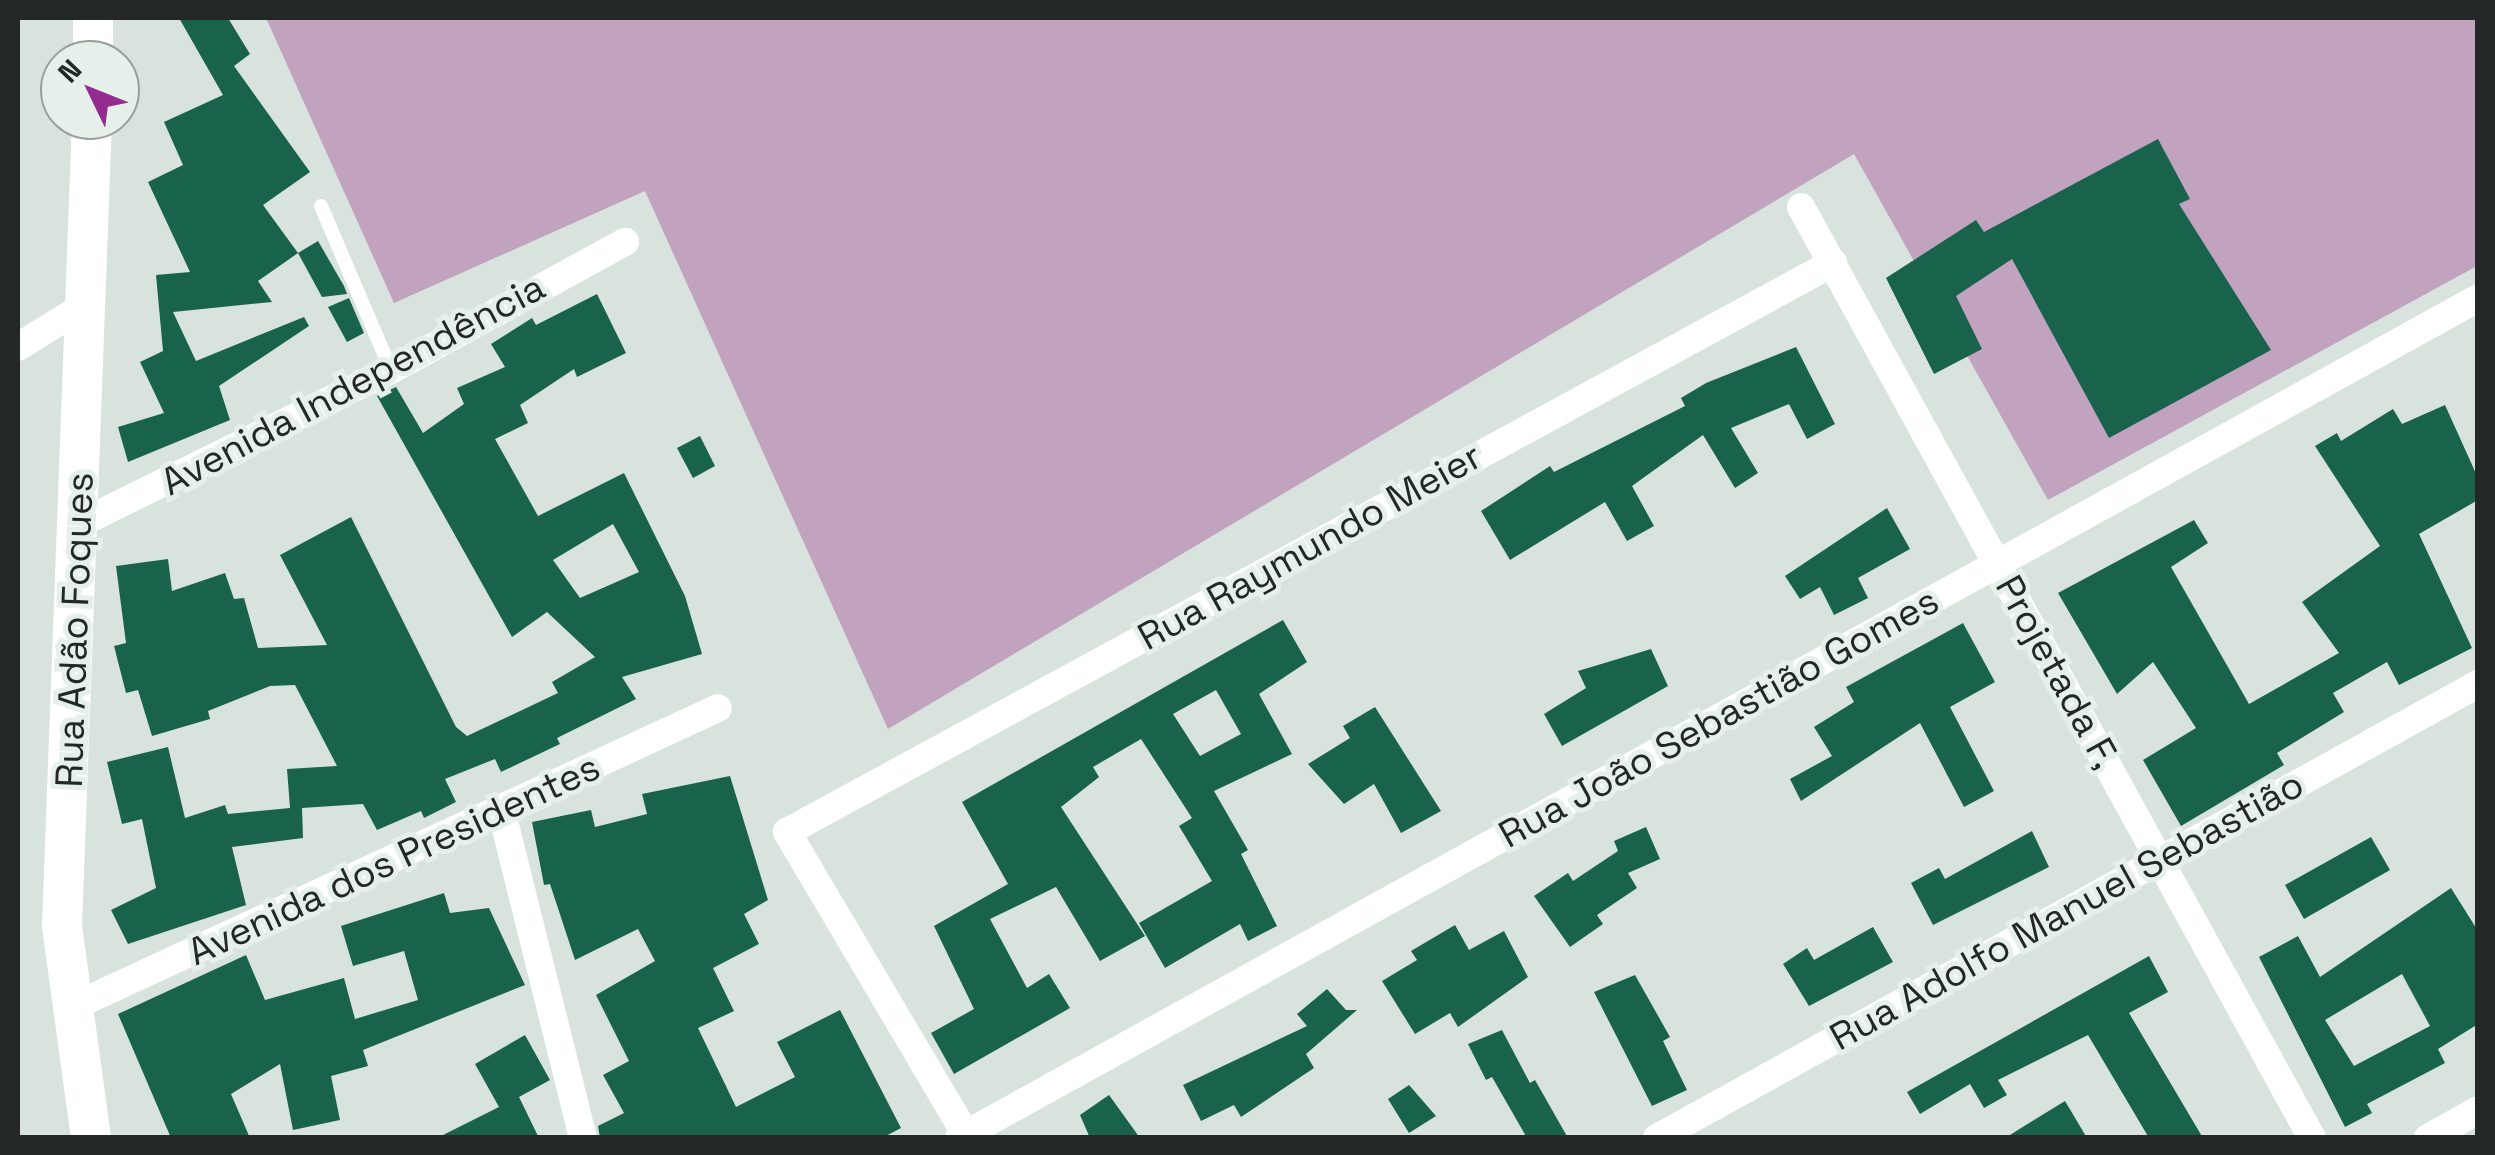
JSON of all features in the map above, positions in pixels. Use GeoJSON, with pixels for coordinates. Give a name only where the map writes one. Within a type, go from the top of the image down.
{"type":"FeatureCollection","features":[{"type":"Feature","properties":{"kind":"main road","name":"Rua Adão Foques"},"geometry":{"type":"LineString","coordinates":[[91,1138],[68,1009],[62,926],[89,303],[92,140]]}},
{"type":"Feature","properties":{"kind":"street","name":"Projetada F,"},"geometry":{"type":"LineString","coordinates":[[1801,207],[2312,1138]]}},
{"type":"Feature","properties":{"kind":"street","name":"Avenida Independência"},"geometry":{"type":"LineString","coordinates":[[79,524],[392,370],[625,242]]}},
{"type":"Feature","properties":{"kind":"street","name":"Rua Raymundo Meier"},"geometry":{"type":"LineString","coordinates":[[964,1136],[788,832],[1832,263]]}},
{"type":"Feature","properties":{"kind":"street","name":"Rua João Sebastião Gomes"},"geometry":{"type":"LineString","coordinates":[[964,1136],[2478,298]]}},
{"type":"Feature","properties":{"kind":"street"},"geometry":{"type":"LineString","coordinates":[[18,346],[89,303]]}},
{"type":"Feature","properties":{"kind":"street","name":"Rua Adolfo Manuel Sebastião"},"geometry":{"type":"LineString","coordinates":[[1657,1138],[2478,684]]}},
{"type":"Feature","properties":{"kind":"street","name":"Avenida dos Presidentes"},"geometry":{"type":"LineString","coordinates":[[68,1009],[502,813],[718,708]]}},
{"type":"Feature","properties":{"kind":"street"},"geometry":{"type":"LineString","coordinates":[[502,813],[583,1138]]}},
{"type":"Feature","properties":{"kind":"street"},"geometry":{"type":"LineString","coordinates":[[2428,1138],[2478,1110]]}},
{"type":"Feature","properties":{"kind":"lane"},"geometry":{"type":"LineString","coordinates":[[321,206],[392,370]]}},
{"type":"Feature","properties":{"kind":"shaded area"},"geometry":{"type":"Polygon","coordinates":[[[266,18],[2477,18],[2477,266],[2048,500],[1854,154],[888,729],[645,191],[394,303],[266,18]]]}},
{"type":"Feature","properties":{"kind":"building"},"geometry":{"type":"Polygon","coordinates":[[[179,18],[228,18],[250,54],[234,66],[310,172],[263,205],[298,253],[258,281],[272,302],[173,312],[196,361],[304,317],[309,326],[219,386],[230,420],[128,462],[118,427],[164,413],[140,362],[163,351],[156,275],[190,272],[148,182],[183,165],[164,122],[223,95],[179,18]]]}},
{"type":"Feature","properties":{"kind":"building"},"geometry":{"type":"Polygon","coordinates":[[[2158,139],[2190,199],[2179,204],[2271,350],[2109,438],[2012,259],[1956,296],[1982,349],[1934,374],[1886,278],[1976,220],[1984,232],[2158,139]]]}},
{"type":"Feature","properties":{"kind":"building"},"geometry":{"type":"Polygon","coordinates":[[[318,241],[347,294],[322,297],[298,253],[318,241]]]}},
{"type":"Feature","properties":{"kind":"building"},"geometry":{"type":"Polygon","coordinates":[[[597,294],[626,353],[577,377],[574,369],[520,405],[528,423],[495,439],[538,516],[624,473],[685,596],[702,654],[622,677],[636,699],[557,738],[560,744],[501,772],[495,759],[445,779],[456,802],[424,818],[421,811],[377,830],[363,804],[302,808],[303,838],[232,847],[246,905],[128,944],[111,910],[156,888],[142,819],[122,824],[107,762],[168,747],[185,818],[225,805],[228,814],[290,808],[287,769],[337,766],[295,685],[270,686],[208,711],[210,719],[152,736],[138,690],[126,693],[114,646],[126,643],[116,566],[168,559],[172,591],[225,573],[234,599],[244,598],[258,648],[327,645],[280,555],[351,517],[456,727],[467,736],[558,693],[552,682],[595,657],[547,612],[512,637],[377,396],[396,387],[423,433],[464,404],[457,388],[505,367],[491,344],[532,318],[536,325],[597,294]],[[613,524],[553,560],[580,598],[639,572],[613,524]]]}},
{"type":"Feature","properties":{"kind":"building"},"geometry":{"type":"Polygon","coordinates":[[[349,298],[364,333],[347,342],[328,307],[349,298]]]}},
{"type":"Feature","properties":{"kind":"building"},"geometry":{"type":"Polygon","coordinates":[[[1796,347],[1835,424],[1807,439],[1789,404],[1731,428],[1758,473],[1735,488],[1703,435],[1632,486],[1654,526],[1627,541],[1605,502],[1510,560],[1481,511],[1550,466],[1554,472],[1685,406],[1681,398],[1706,383],[1796,347]]]}},
{"type":"Feature","properties":{"kind":"building"},"geometry":{"type":"Polygon","coordinates":[[[2445,405],[2478,478],[2478,500],[2419,534],[2472,648],[2399,685],[2387,662],[2333,693],[2344,712],[2277,753],[2284,765],[2181,826],[2143,760],[2196,728],[2153,662],[2117,694],[2058,593],[2194,520],[2208,543],[2171,567],[2249,704],[2339,653],[2302,602],[2380,546],[2315,446],[2337,433],[2341,441],[2393,409],[2402,424],[2445,405]]]}},
{"type":"Feature","properties":{"kind":"building"},"geometry":{"type":"Polygon","coordinates":[[[700,436],[715,466],[693,478],[677,448],[700,436]]]}},
{"type":"Feature","properties":{"kind":"building"},"geometry":{"type":"Polygon","coordinates":[[[1887,508],[1910,549],[1858,578],[1868,598],[1834,615],[1820,587],[1800,599],[1785,576],[1887,508]]]}},
{"type":"Feature","properties":{"kind":"building"},"geometry":{"type":"Polygon","coordinates":[[[1283,620],[1307,662],[1259,694],[1292,754],[1214,791],[1248,850],[1241,854],[1277,926],[1248,941],[1240,924],[1165,968],[1139,923],[1212,881],[1179,826],[1192,818],[1141,739],[1093,767],[1099,777],[1061,807],[1145,936],[1100,961],[1056,887],[990,919],[1027,988],[1049,974],[1070,1008],[954,1074],[931,1033],[974,1009],[934,926],[1008,884],[962,802],[1283,620]],[[1216,690],[1173,714],[1200,756],[1241,734],[1216,690]]]}},
{"type":"Feature","properties":{"kind":"building"},"geometry":{"type":"Polygon","coordinates":[[[1963,623],[1995,682],[1950,707],[1994,791],[1964,807],[1920,723],[1801,801],[1790,779],[1832,756],[1814,727],[1854,702],[1846,687],[1963,623]]]}},
{"type":"Feature","properties":{"kind":"building"},"geometry":{"type":"Polygon","coordinates":[[[1651,649],[1668,686],[1562,746],[1544,714],[1586,688],[1578,671],[1651,649]]]}},
{"type":"Feature","properties":{"kind":"building"},"geometry":{"type":"Polygon","coordinates":[[[1375,707],[1441,811],[1401,833],[1374,784],[1344,804],[1308,764],[1350,738],[1343,726],[1375,707]]]}},
{"type":"Feature","properties":{"kind":"building"},"geometry":{"type":"Polygon","coordinates":[[[730,776],[768,900],[744,914],[759,944],[713,968],[734,1011],[698,1028],[736,1107],[795,1077],[777,1042],[840,1010],[901,1128],[882,1138],[600,1138],[598,1126],[624,1113],[603,1075],[629,1061],[596,995],[655,961],[638,929],[575,960],[550,884],[544,885],[532,822],[591,810],[595,827],[647,814],[642,794],[730,776]]]}},
{"type":"Feature","properties":{"kind":"building"},"geometry":{"type":"Polygon","coordinates":[[[1646,827],[1660,859],[1628,873],[1637,888],[1597,915],[1603,924],[1570,947],[1534,896],[1568,873],[1573,881],[1618,851],[1614,841],[1646,827]]]}},
{"type":"Feature","properties":{"kind":"building"},"geometry":{"type":"Polygon","coordinates":[[[2032,831],[2049,867],[1933,925],[1911,883],[1939,868],[1945,879],[2032,831]]]}},
{"type":"Feature","properties":{"kind":"building"},"geometry":{"type":"Polygon","coordinates":[[[2371,837],[2390,870],[2304,919],[2285,885],[2371,837]]]}},
{"type":"Feature","properties":{"kind":"building"},"geometry":{"type":"Polygon","coordinates":[[[2451,888],[2478,931],[2478,1024],[2438,1049],[2445,1063],[2367,1104],[2372,1113],[2345,1127],[2259,957],[2298,936],[2320,977],[2451,888]],[[2402,974],[2325,1020],[2354,1066],[2430,1026],[2402,974]]]}},
{"type":"Feature","properties":{"kind":"building"},"geometry":{"type":"Polygon","coordinates":[[[444,893],[450,913],[489,908],[525,985],[363,1050],[368,1066],[331,1076],[340,1120],[293,1130],[280,1064],[231,1094],[250,1138],[171,1138],[118,1014],[246,955],[265,1000],[344,978],[355,1019],[418,1000],[404,951],[353,966],[341,926],[444,893]]]}},
{"type":"Feature","properties":{"kind":"building"},"geometry":{"type":"Polygon","coordinates":[[[1455,925],[1469,950],[1504,931],[1528,977],[1458,1027],[1450,1013],[1415,1034],[1382,981],[1417,960],[1411,951],[1455,925]]]}},
{"type":"Feature","properties":{"kind":"building"},"geometry":{"type":"Polygon","coordinates":[[[1873,927],[1893,962],[1809,1006],[1783,964],[1807,948],[1814,960],[1873,927]]]}},
{"type":"Feature","properties":{"kind":"building"},"geometry":{"type":"Polygon","coordinates":[[[2149,956],[2168,992],[2129,1013],[2203,1138],[2149,1138],[2088,1035],[1998,1080],[2007,1095],[1984,1108],[1970,1084],[1920,1114],[1907,1092],[2149,956]]]}},
{"type":"Feature","properties":{"kind":"building"},"geometry":{"type":"Polygon","coordinates":[[[1635,975],[1670,1037],[1663,1041],[1687,1090],[1652,1106],[1594,992],[1635,975]]]}},
{"type":"Feature","properties":{"kind":"building"},"geometry":{"type":"Polygon","coordinates":[[[1327,989],[1346,1010],[1357,1010],[1306,1054],[1314,1068],[1241,1117],[1234,1105],[1201,1121],[1183,1085],[1307,1026],[1297,1014],[1327,989]]]}},
{"type":"Feature","properties":{"kind":"building"},"geometry":{"type":"Polygon","coordinates":[[[1502,1030],[1530,1083],[1535,1080],[1568,1138],[1527,1138],[1492,1077],[1486,1080],[1468,1044],[1502,1030]]]}},
{"type":"Feature","properties":{"kind":"building"},"geometry":{"type":"Polygon","coordinates":[[[525,1035],[550,1080],[519,1097],[539,1138],[437,1138],[499,1107],[475,1064],[525,1035]]]}},
{"type":"Feature","properties":{"kind":"building"},"geometry":{"type":"Polygon","coordinates":[[[1409,1085],[1436,1116],[1409,1133],[1388,1099],[1409,1085]]]}},
{"type":"Feature","properties":{"kind":"building"},"geometry":{"type":"Polygon","coordinates":[[[1109,1095],[1140,1138],[1090,1138],[1080,1115],[1109,1095]]]}},
{"type":"Feature","properties":{"kind":"building"},"geometry":{"type":"Polygon","coordinates":[[[2065,1101],[2087,1138],[2005,1138],[2065,1101]]]}}]}
